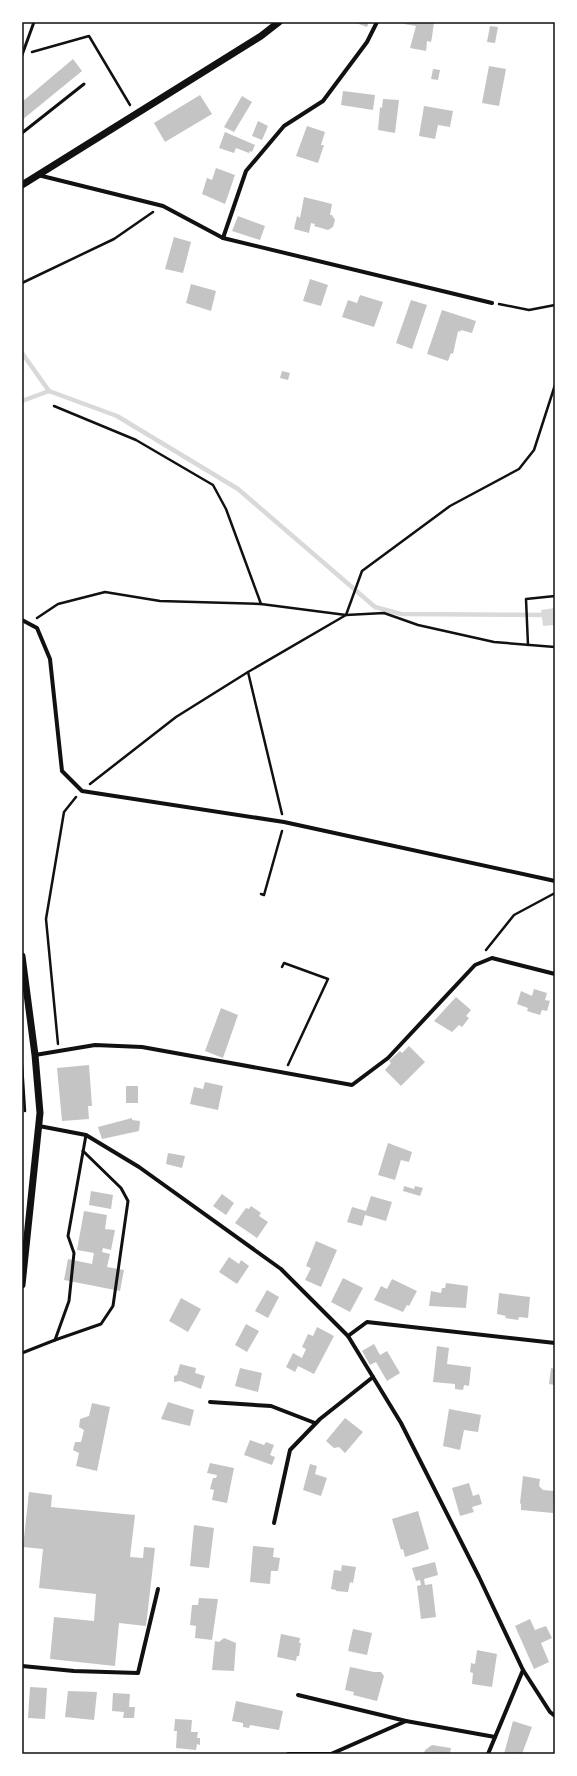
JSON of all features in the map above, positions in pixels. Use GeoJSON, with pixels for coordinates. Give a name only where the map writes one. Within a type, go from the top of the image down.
{"type":"FeatureCollection","features":[{"type":"Feature","properties":{"kind":"street"},"geometry":{"type":"LineString","coordinates":[[22,185],[135,113],[261,36],[279,22]]}},
{"type":"Feature","properties":{"kind":"street"},"geometry":{"type":"LineString","coordinates":[[223,238],[246,171],[284,126],[323,101],[367,42],[377,22]]}},
{"type":"Feature","properties":{"kind":"street"},"geometry":{"type":"LineString","coordinates":[[38,175],[163,206],[223,238],[492,303]]}},
{"type":"Feature","properties":{"kind":"street"},"geometry":{"type":"LineString","coordinates":[[22,620],[37,628],[50,659],[62,772],[82,790],[284,822],[555,881]]}},
{"type":"Feature","properties":{"kind":"street"},"geometry":{"type":"LineString","coordinates":[[22,956],[35,1055],[40,1113],[22,1285]]}},
{"type":"Feature","properties":{"kind":"street"},"geometry":{"type":"LineString","coordinates":[[35,1055],[95,1045],[142,1047],[352,1085],[388,1058],[475,965],[492,958],[555,974]]}},
{"type":"Feature","properties":{"kind":"street"},"geometry":{"type":"LineString","coordinates":[[39,1126],[86,1135],[139,1167],[281,1269],[348,1336],[401,1423],[479,1577],[522,1670],[550,1712],[555,1716]]}},
{"type":"Feature","properties":{"kind":"street"},"geometry":{"type":"LineString","coordinates":[[348,1336],[367,1322],[555,1343]]}},
{"type":"Feature","properties":{"kind":"street"},"geometry":{"type":"LineString","coordinates":[[274,1523],[290,1450],[315,1423],[373,1377]]}},
{"type":"Feature","properties":{"kind":"street"},"geometry":{"type":"LineString","coordinates":[[210,1402],[271,1406],[315,1423]]}},
{"type":"Feature","properties":{"kind":"street"},"geometry":{"type":"LineString","coordinates":[[22,1666],[74,1671],[138,1673],[158,1589]]}},
{"type":"Feature","properties":{"kind":"street"},"geometry":{"type":"LineString","coordinates":[[488,1754],[522,1670]]}},
{"type":"Feature","properties":{"kind":"street"},"geometry":{"type":"LineString","coordinates":[[298,1694],[406,1721],[495,1737]]}},
{"type":"Feature","properties":{"kind":"street"},"geometry":{"type":"LineString","coordinates":[[288,1754],[331,1754],[406,1721]]}},
{"type":"Feature","properties":{"kind":"lane"},"geometry":{"type":"LineString","coordinates":[[22,55],[34,22]]}},
{"type":"Feature","properties":{"kind":"lane"},"geometry":{"type":"LineString","coordinates":[[22,133],[84,84]]}},
{"type":"Feature","properties":{"kind":"lane"},"geometry":{"type":"LineString","coordinates":[[55,1340],[69,1301],[74,1253],[68,1236],[86,1135]]}},
{"type":"Feature","properties":{"kind":"lane"},"geometry":{"type":"LineString","coordinates":[[22,1353],[102,1324],[114,1306],[128,1202],[120,1188],[83,1150]]}},
{"type":"Feature","properties":{"kind":"path"},"geometry":{"type":"LineString","coordinates":[[22,55],[89,36],[135,113]]}},
{"type":"Feature","properties":{"kind":"path"},"geometry":{"type":"LineString","coordinates":[[22,283],[114,239],[163,206]]}},
{"type":"Feature","properties":{"kind":"path"},"geometry":{"type":"LineString","coordinates":[[492,303],[529,310],[555,305]]}},
{"type":"Feature","properties":{"kind":"path"},"geometry":{"type":"LineString","coordinates":[[58,1050],[46,919],[64,812],[82,790],[176,717],[248,672],[346,615],[362,571],[450,506],[519,469],[534,450],[555,385]]}},
{"type":"Feature","properties":{"kind":"path"},"geometry":{"type":"LineString","coordinates":[[54,406],[136,440],[213,485],[226,509],[261,604]]}},
{"type":"Feature","properties":{"kind":"path"},"geometry":{"type":"LineString","coordinates":[[29,624],[58,604],[105,592],[160,601],[261,604],[346,615],[384,613],[418,624],[494,642],[555,647]]}},
{"type":"Feature","properties":{"kind":"path"},"geometry":{"type":"LineString","coordinates":[[528,645],[526,598],[555,596]]}},
{"type":"Feature","properties":{"kind":"path"},"geometry":{"type":"LineString","coordinates":[[248,672],[284,822],[264,895],[261,894]]}},
{"type":"Feature","properties":{"kind":"path"},"geometry":{"type":"LineString","coordinates":[[475,965],[514,915],[555,893]]}},
{"type":"Feature","properties":{"kind":"path"},"geometry":{"type":"LineString","coordinates":[[282,967],[284,963],[328,979],[284,1073]]}},
{"type":"Feature","properties":{"kind":"path"},"geometry":{"type":"LineString","coordinates":[[22,1065],[25,1111]]}},
{"type":"Feature","properties":{"kind":"shaded area"},"geometry":{"type":"Polygon","coordinates":[[[555,608],[555,625],[543,626],[541,610],[555,608]]]}},
{"type":"Feature","properties":{"kind":"building"},"geometry":{"type":"Polygon","coordinates":[[[353,22],[369,22],[367,27],[353,22]]]}},
{"type":"Feature","properties":{"kind":"building"},"geometry":{"type":"Polygon","coordinates":[[[405,22],[434,22],[431,42],[427,41],[426,51],[410,48],[416,26],[404,24],[405,22]]]}},
{"type":"Feature","properties":{"kind":"building"},"geometry":{"type":"Polygon","coordinates":[[[490,26],[498,27],[495,43],[487,42],[490,26]]]}},
{"type":"Feature","properties":{"kind":"building"},"geometry":{"type":"Polygon","coordinates":[[[73,59],[82,71],[22,120],[22,102],[73,59]]]}},
{"type":"Feature","properties":{"kind":"building"},"geometry":{"type":"Polygon","coordinates":[[[489,66],[506,69],[499,106],[482,103],[489,66]]]}},
{"type":"Feature","properties":{"kind":"building"},"geometry":{"type":"Polygon","coordinates":[[[433,69],[440,70],[438,80],[431,79],[433,69]]]}},
{"type":"Feature","properties":{"kind":"building"},"geometry":{"type":"Polygon","coordinates":[[[343,91],[375,95],[373,110],[341,105],[343,91]]]}},
{"type":"Feature","properties":{"kind":"building"},"geometry":{"type":"Polygon","coordinates":[[[200,95],[212,114],[165,142],[154,123],[200,95]]]}},
{"type":"Feature","properties":{"kind":"building"},"geometry":{"type":"Polygon","coordinates":[[[242,96],[252,102],[234,132],[224,127],[242,96]]]}},
{"type":"Feature","properties":{"kind":"building"},"geometry":{"type":"Polygon","coordinates":[[[383,99],[399,100],[395,133],[378,130],[380,107],[382,108],[383,99]]]}},
{"type":"Feature","properties":{"kind":"building"},"geometry":{"type":"Polygon","coordinates":[[[424,106],[453,111],[450,127],[438,125],[435,139],[419,136],[424,106]]]}},
{"type":"Feature","properties":{"kind":"building"},"geometry":{"type":"Polygon","coordinates":[[[258,121],[268,126],[262,140],[252,136],[258,121]]]}},
{"type":"Feature","properties":{"kind":"building"},"geometry":{"type":"Polygon","coordinates":[[[307,126],[325,132],[321,145],[324,145],[318,163],[296,156],[307,126]]]}},
{"type":"Feature","properties":{"kind":"building"},"geometry":{"type":"Polygon","coordinates":[[[225,132],[255,145],[252,152],[250,151],[249,153],[236,148],[234,153],[219,148],[225,132]]]}},
{"type":"Feature","properties":{"kind":"building"},"geometry":{"type":"Polygon","coordinates":[[[216,168],[235,175],[225,204],[202,194],[207,178],[212,180],[216,168]]]}},
{"type":"Feature","properties":{"kind":"building"},"geometry":{"type":"Polygon","coordinates":[[[304,197],[332,204],[330,215],[332,215],[335,220],[333,227],[328,230],[314,226],[315,224],[311,223],[309,233],[294,229],[297,216],[300,218],[304,197]]]}},
{"type":"Feature","properties":{"kind":"building"},"geometry":{"type":"Polygon","coordinates":[[[238,216],[265,226],[260,240],[232,231],[238,216]]]}},
{"type":"Feature","properties":{"kind":"building"},"geometry":{"type":"Polygon","coordinates":[[[174,237],[191,242],[183,273],[165,269],[174,237]]]}},
{"type":"Feature","properties":{"kind":"building"},"geometry":{"type":"Polygon","coordinates":[[[310,279],[328,285],[321,306],[303,301],[310,279]]]}},
{"type":"Feature","properties":{"kind":"building"},"geometry":{"type":"Polygon","coordinates":[[[191,284],[216,291],[211,311],[186,303],[191,284]]]}},
{"type":"Feature","properties":{"kind":"building"},"geometry":{"type":"Polygon","coordinates":[[[360,295],[383,302],[374,327],[342,317],[348,300],[357,303],[360,295]]]}},
{"type":"Feature","properties":{"kind":"building"},"geometry":{"type":"Polygon","coordinates":[[[411,300],[427,305],[412,349],[396,343],[411,300]]]}},
{"type":"Feature","properties":{"kind":"building"},"geometry":{"type":"Polygon","coordinates":[[[442,310],[476,321],[472,333],[461,330],[460,332],[458,331],[453,354],[451,353],[448,361],[427,354],[442,310]]]}},
{"type":"Feature","properties":{"kind":"building"},"geometry":{"type":"Polygon","coordinates":[[[282,371],[290,373],[288,380],[280,378],[282,371]]]}},
{"type":"Feature","properties":{"kind":"building"},"geometry":{"type":"Polygon","coordinates":[[[534,989],[547,993],[545,1000],[550,1001],[547,1011],[542,1010],[540,1015],[527,1011],[528,1008],[517,1004],[521,991],[532,996],[534,989]]]}},
{"type":"Feature","properties":{"kind":"building"},"geometry":{"type":"Polygon","coordinates":[[[456,997],[471,1010],[466,1016],[469,1018],[462,1027],[459,1025],[452,1032],[434,1021],[456,997]]]}},
{"type":"Feature","properties":{"kind":"building"},"geometry":{"type":"Polygon","coordinates":[[[221,1008],[238,1015],[223,1058],[205,1051],[221,1008]]]}},
{"type":"Feature","properties":{"kind":"building"},"geometry":{"type":"Polygon","coordinates":[[[409,1046],[425,1062],[401,1086],[385,1070],[391,1063],[389,1061],[400,1051],[402,1053],[409,1046]]]}},
{"type":"Feature","properties":{"kind":"building"},"geometry":{"type":"Polygon","coordinates":[[[89,1065],[92,1106],[88,1106],[89,1119],[62,1121],[57,1068],[89,1065]]]}},
{"type":"Feature","properties":{"kind":"building"},"geometry":{"type":"Polygon","coordinates":[[[205,1082],[223,1086],[218,1110],[190,1104],[194,1087],[203,1089],[205,1082]]]}},
{"type":"Feature","properties":{"kind":"building"},"geometry":{"type":"Polygon","coordinates":[[[126,1086],[138,1086],[138,1103],[126,1103],[126,1086]]]}},
{"type":"Feature","properties":{"kind":"building"},"geometry":{"type":"Polygon","coordinates":[[[132,1118],[132,1120],[140,1121],[139,1131],[102,1139],[98,1127],[132,1118]]]}},
{"type":"Feature","properties":{"kind":"building"},"geometry":{"type":"Polygon","coordinates":[[[388,1143],[412,1152],[409,1162],[401,1160],[395,1180],[378,1175],[388,1143]]]}},
{"type":"Feature","properties":{"kind":"building"},"geometry":{"type":"Polygon","coordinates":[[[168,1153],[185,1156],[182,1168],[166,1164],[168,1153]]]}},
{"type":"Feature","properties":{"kind":"building"},"geometry":{"type":"Polygon","coordinates":[[[404,1186],[414,1189],[415,1186],[423,1188],[420,1196],[403,1191],[404,1186]]]}},
{"type":"Feature","properties":{"kind":"building"},"geometry":{"type":"Polygon","coordinates":[[[91,1191],[113,1195],[111,1209],[89,1205],[91,1191]]]}},
{"type":"Feature","properties":{"kind":"building"},"geometry":{"type":"Polygon","coordinates":[[[222,1194],[234,1203],[226,1215],[213,1206],[222,1194]]]}},
{"type":"Feature","properties":{"kind":"building"},"geometry":{"type":"Polygon","coordinates":[[[371,1196],[392,1202],[386,1221],[365,1215],[362,1226],[347,1222],[352,1207],[366,1211],[371,1196]]]}},
{"type":"Feature","properties":{"kind":"building"},"geometry":{"type":"Polygon","coordinates":[[[251,1206],[261,1213],[259,1216],[268,1222],[257,1238],[235,1223],[246,1208],[249,1209],[251,1206]]]}},
{"type":"Feature","properties":{"kind":"building"},"geometry":{"type":"Polygon","coordinates":[[[84,1211],[107,1215],[105,1229],[115,1230],[111,1250],[103,1248],[102,1252],[110,1254],[107,1267],[124,1270],[120,1291],[64,1280],[68,1259],[92,1264],[94,1253],[77,1250],[84,1211]]]}},
{"type":"Feature","properties":{"kind":"building"},"geometry":{"type":"Polygon","coordinates":[[[316,1241],[337,1250],[321,1287],[305,1280],[311,1268],[306,1266],[316,1241]]]}},
{"type":"Feature","properties":{"kind":"building"},"geometry":{"type":"Polygon","coordinates":[[[229,1257],[239,1264],[241,1260],[249,1266],[237,1284],[219,1272],[229,1257]]]}},
{"type":"Feature","properties":{"kind":"building"},"geometry":{"type":"Polygon","coordinates":[[[343,1278],[363,1288],[350,1312],[331,1302],[343,1278]]]}},
{"type":"Feature","properties":{"kind":"building"},"geometry":{"type":"Polygon","coordinates":[[[392,1279],[417,1291],[409,1306],[407,1305],[403,1312],[374,1300],[381,1286],[387,1289],[392,1279]]]}},
{"type":"Feature","properties":{"kind":"building"},"geometry":{"type":"Polygon","coordinates":[[[446,1283],[468,1286],[466,1308],[429,1306],[431,1291],[441,1293],[442,1288],[445,1288],[446,1283]]]}},
{"type":"Feature","properties":{"kind":"building"},"geometry":{"type":"Polygon","coordinates":[[[267,1290],[279,1297],[268,1318],[255,1311],[267,1290]]]}},
{"type":"Feature","properties":{"kind":"building"},"geometry":{"type":"Polygon","coordinates":[[[499,1293],[530,1297],[528,1318],[519,1317],[518,1320],[505,1318],[506,1316],[497,1314],[499,1293]]]}},
{"type":"Feature","properties":{"kind":"building"},"geometry":{"type":"Polygon","coordinates":[[[181,1298],[201,1309],[188,1332],[169,1321],[181,1298]]]}},
{"type":"Feature","properties":{"kind":"building"},"geometry":{"type":"Polygon","coordinates":[[[246,1324],[259,1331],[247,1352],[235,1345],[246,1324]]]}},
{"type":"Feature","properties":{"kind":"building"},"geometry":{"type":"Polygon","coordinates":[[[317,1327],[334,1336],[314,1374],[298,1366],[295,1372],[286,1367],[293,1353],[302,1358],[306,1349],[302,1347],[308,1334],[313,1336],[317,1327]]]}},
{"type":"Feature","properties":{"kind":"building"},"geometry":{"type":"Polygon","coordinates":[[[374,1344],[380,1355],[387,1351],[400,1373],[387,1381],[376,1362],[370,1365],[362,1351],[374,1344]]]}},
{"type":"Feature","properties":{"kind":"building"},"geometry":{"type":"Polygon","coordinates":[[[437,1346],[449,1348],[447,1364],[471,1367],[469,1386],[464,1385],[463,1390],[455,1389],[455,1384],[433,1382],[437,1346]]]}},
{"type":"Feature","properties":{"kind":"building"},"geometry":{"type":"Polygon","coordinates":[[[180,1364],[196,1368],[195,1373],[205,1376],[201,1389],[180,1381],[174,1382],[174,1376],[177,1375],[180,1364]]]}},
{"type":"Feature","properties":{"kind":"building"},"geometry":{"type":"Polygon","coordinates":[[[240,1368],[262,1373],[258,1392],[235,1386],[240,1368]]]}},
{"type":"Feature","properties":{"kind":"building"},"geometry":{"type":"Polygon","coordinates":[[[551,1368],[555,1369],[555,1385],[549,1384],[551,1368]]]}},
{"type":"Feature","properties":{"kind":"building"},"geometry":{"type":"Polygon","coordinates":[[[168,1402],[194,1410],[190,1426],[161,1419],[168,1402]]]}},
{"type":"Feature","properties":{"kind":"building"},"geometry":{"type":"Polygon","coordinates":[[[92,1403],[110,1407],[97,1471],[76,1466],[79,1453],[73,1450],[75,1442],[81,1442],[84,1430],[79,1427],[80,1419],[89,1416],[92,1403]]]}},
{"type":"Feature","properties":{"kind":"building"},"geometry":{"type":"Polygon","coordinates":[[[449,1409],[481,1415],[478,1432],[464,1430],[460,1450],[443,1446],[449,1409]]]}},
{"type":"Feature","properties":{"kind":"building"},"geometry":{"type":"Polygon","coordinates":[[[345,1418],[363,1432],[345,1453],[339,1447],[334,1448],[326,1441],[345,1418]]]}},
{"type":"Feature","properties":{"kind":"building"},"geometry":{"type":"Polygon","coordinates":[[[250,1440],[264,1445],[266,1442],[274,1445],[270,1455],[275,1457],[272,1465],[244,1455],[250,1440]]]}},
{"type":"Feature","properties":{"kind":"building"},"geometry":{"type":"Polygon","coordinates":[[[210,1463],[234,1468],[227,1503],[212,1500],[214,1490],[210,1489],[213,1478],[216,1478],[217,1475],[207,1473],[210,1463]]]}},
{"type":"Feature","properties":{"kind":"building"},"geometry":{"type":"Polygon","coordinates":[[[310,1464],[317,1466],[315,1474],[327,1478],[321,1496],[303,1490],[310,1464]]]}},
{"type":"Feature","properties":{"kind":"building"},"geometry":{"type":"Polygon","coordinates":[[[523,1476],[540,1479],[539,1486],[543,1490],[554,1491],[553,1513],[521,1510],[520,1503],[523,1476]]]}},
{"type":"Feature","properties":{"kind":"building"},"geometry":{"type":"Polygon","coordinates":[[[469,1483],[473,1496],[479,1494],[482,1504],[472,1507],[474,1512],[460,1516],[452,1488],[469,1483]]]}},
{"type":"Feature","properties":{"kind":"building"},"geometry":{"type":"Polygon","coordinates":[[[29,1492],[52,1495],[51,1507],[135,1515],[130,1557],[143,1558],[144,1547],[155,1548],[146,1626],[119,1623],[115,1666],[50,1659],[54,1617],[94,1621],[96,1594],[39,1588],[43,1549],[23,1547],[29,1492]]]}},
{"type":"Feature","properties":{"kind":"building"},"geometry":{"type":"Polygon","coordinates":[[[418,1511],[429,1549],[405,1557],[403,1549],[401,1550],[392,1519],[418,1511]]]}},
{"type":"Feature","properties":{"kind":"building"},"geometry":{"type":"Polygon","coordinates":[[[194,1525],[214,1528],[209,1568],[190,1566],[194,1525]]]}},
{"type":"Feature","properties":{"kind":"building"},"geometry":{"type":"Polygon","coordinates":[[[253,1546],[274,1548],[273,1557],[280,1558],[278,1571],[271,1571],[270,1584],[250,1582],[253,1546]]]}},
{"type":"Feature","properties":{"kind":"building"},"geometry":{"type":"Polygon","coordinates":[[[435,1562],[438,1575],[424,1579],[425,1585],[432,1584],[436,1617],[421,1619],[417,1586],[421,1585],[420,1580],[416,1581],[412,1568],[435,1562]]]}},
{"type":"Feature","properties":{"kind":"building"},"geometry":{"type":"Polygon","coordinates":[[[342,1565],[356,1567],[353,1583],[350,1582],[348,1592],[331,1589],[334,1570],[341,1571],[342,1565]]]}},
{"type":"Feature","properties":{"kind":"building"},"geometry":{"type":"Polygon","coordinates":[[[199,1598],[218,1599],[212,1640],[195,1638],[196,1626],[190,1625],[192,1605],[198,1605],[199,1598]]]}},
{"type":"Feature","properties":{"kind":"building"},"geometry":{"type":"Polygon","coordinates":[[[530,1619],[535,1630],[546,1626],[552,1638],[541,1643],[549,1662],[534,1669],[515,1626],[530,1619]]]}},
{"type":"Feature","properties":{"kind":"building"},"geometry":{"type":"Polygon","coordinates":[[[353,1629],[372,1633],[367,1655],[348,1651],[353,1629]]]}},
{"type":"Feature","properties":{"kind":"building"},"geometry":{"type":"Polygon","coordinates":[[[281,1634],[300,1638],[299,1643],[301,1643],[299,1656],[297,1656],[296,1661],[277,1657],[281,1634]]]}},
{"type":"Feature","properties":{"kind":"building"},"geometry":{"type":"Polygon","coordinates":[[[224,1638],[236,1643],[234,1671],[212,1670],[215,1641],[219,1642],[224,1638]]]}},
{"type":"Feature","properties":{"kind":"building"},"geometry":{"type":"Polygon","coordinates":[[[477,1650],[497,1654],[492,1687],[472,1684],[473,1673],[470,1672],[471,1663],[475,1664],[477,1650]]]}},
{"type":"Feature","properties":{"kind":"building"},"geometry":{"type":"Polygon","coordinates":[[[350,1667],[381,1672],[384,1676],[377,1701],[353,1695],[354,1692],[345,1690],[350,1667]]]}},
{"type":"Feature","properties":{"kind":"building"},"geometry":{"type":"Polygon","coordinates":[[[30,1687],[47,1688],[45,1719],[28,1718],[30,1687]]]}},
{"type":"Feature","properties":{"kind":"building"},"geometry":{"type":"Polygon","coordinates":[[[68,1691],[97,1692],[94,1720],[65,1717],[68,1691]]]}},
{"type":"Feature","properties":{"kind":"building"},"geometry":{"type":"Polygon","coordinates":[[[113,1693],[130,1694],[129,1707],[135,1707],[134,1718],[123,1718],[124,1712],[112,1711],[113,1693]]]}},
{"type":"Feature","properties":{"kind":"building"},"geometry":{"type":"Polygon","coordinates":[[[236,1701],[283,1711],[279,1730],[250,1725],[249,1728],[243,1727],[243,1723],[232,1721],[236,1701]]]}},
{"type":"Feature","properties":{"kind":"building"},"geometry":{"type":"Polygon","coordinates":[[[175,1719],[192,1720],[191,1732],[198,1732],[197,1738],[200,1738],[200,1745],[197,1744],[196,1750],[176,1748],[177,1731],[174,1731],[175,1719]]]}},
{"type":"Feature","properties":{"kind":"building"},"geometry":{"type":"Polygon","coordinates":[[[513,1721],[532,1727],[522,1754],[504,1754],[513,1721]]]}},
{"type":"Feature","properties":{"kind":"building"},"geometry":{"type":"Polygon","coordinates":[[[432,1745],[451,1748],[450,1754],[424,1754],[425,1750],[432,1745]]]}},
{"type":"Feature","properties":{"kind":"waterway"},"geometry":{"type":"LineString","coordinates":[[22,353],[49,391]]}},
{"type":"Feature","properties":{"kind":"waterway"},"geometry":{"type":"LineString","coordinates":[[22,401],[49,391],[117,416],[238,489],[375,607],[401,614],[555,615]]}}]}
